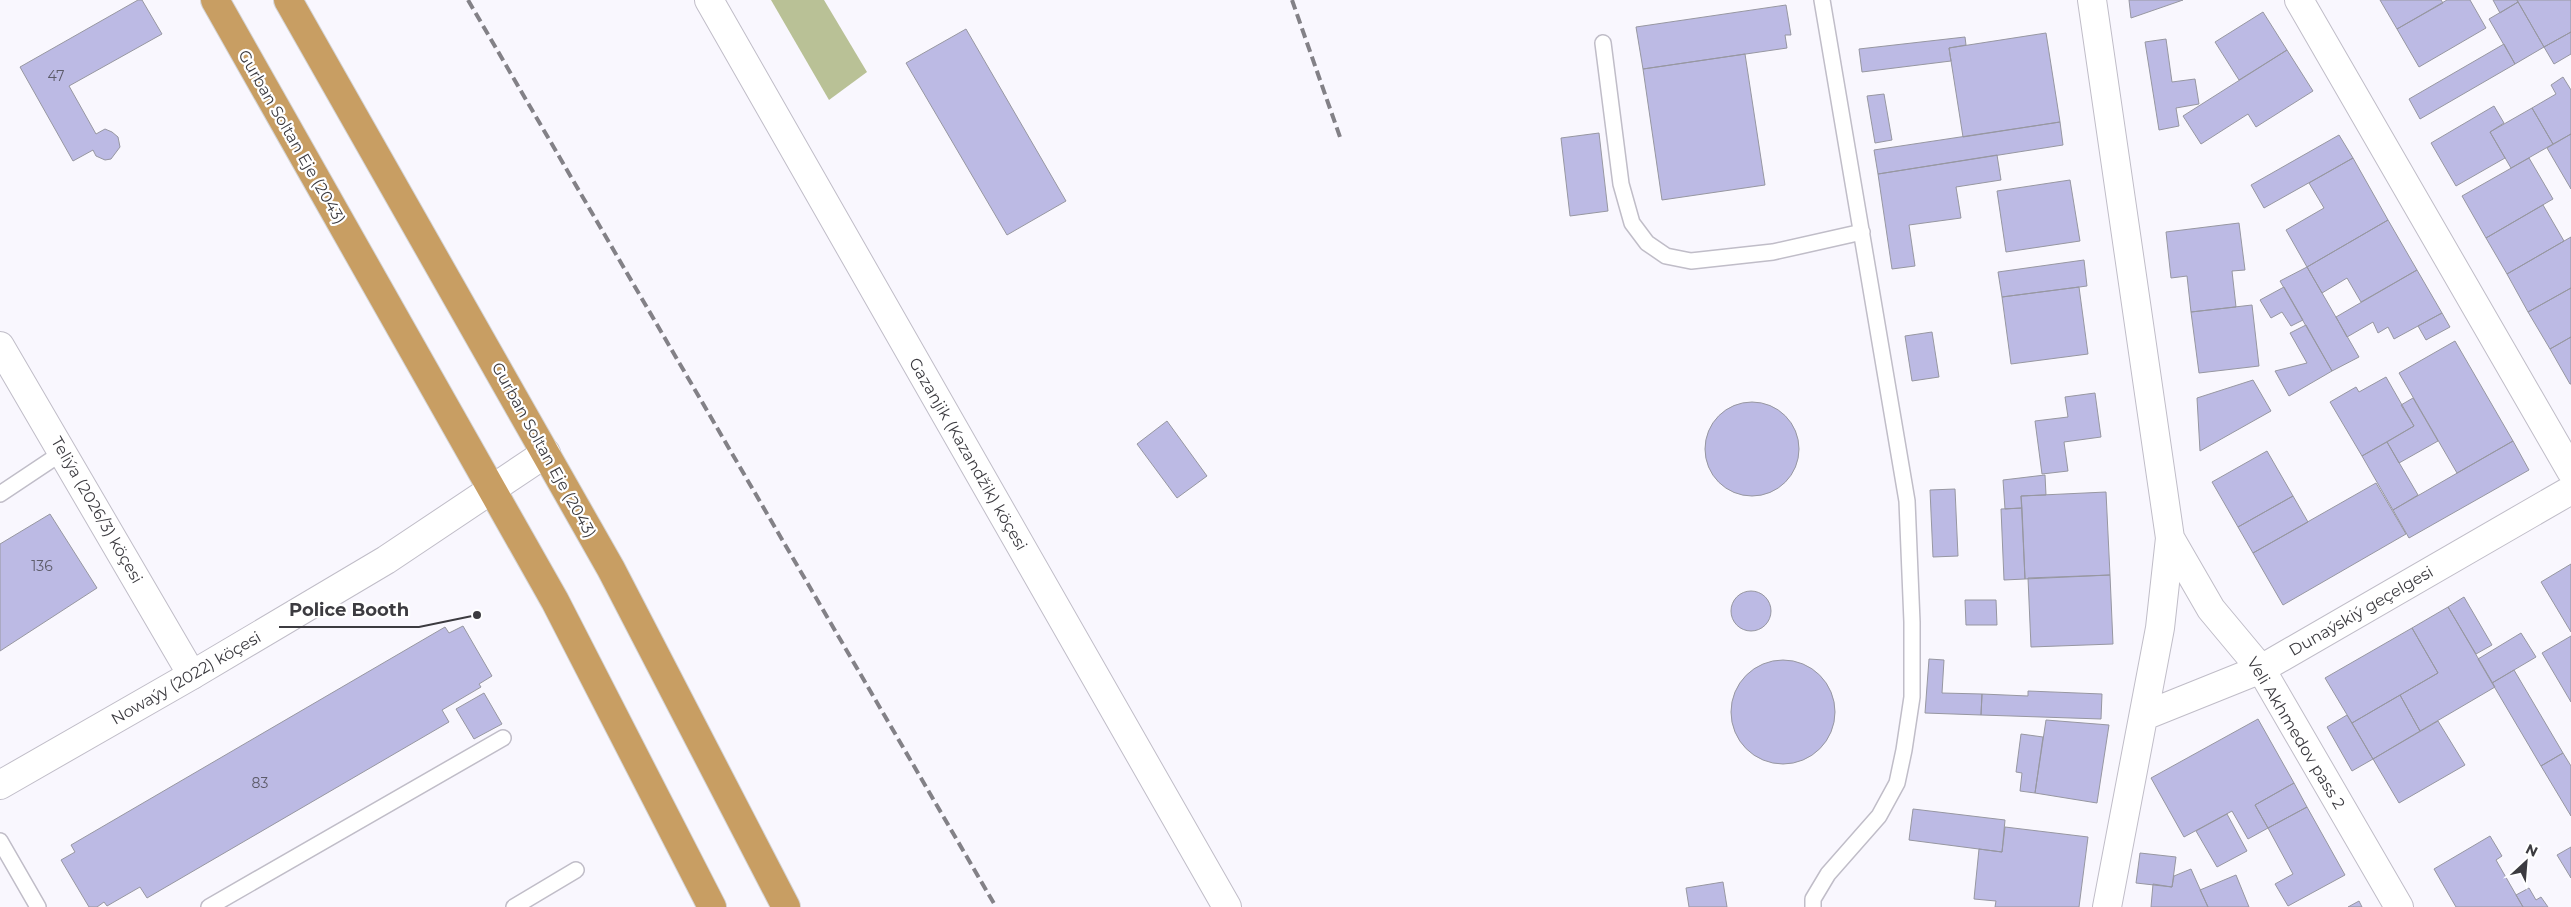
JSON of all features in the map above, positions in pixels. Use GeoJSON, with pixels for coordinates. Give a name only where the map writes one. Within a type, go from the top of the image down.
{"type":"FeatureCollection","features":[{"type":"Feature","properties":{"kind":"highway","name":"Gurban Soltan Eje (2043)"},"geometry":{"type":"LineString","coordinates":[[215,0],[555,601],[712,907]]}},
{"type":"Feature","properties":{"kind":"highway","name":"Gurban Soltan Eje (2043)"},"geometry":{"type":"LineString","coordinates":[[288,0],[611,569],[786,907]]}},
{"type":"Feature","properties":{"kind":"street","name":"Gazanjik (Kazandžik) köçesi"},"geometry":{"type":"LineString","coordinates":[[709,0],[1227,907]]}},
{"type":"Feature","properties":{"kind":"street"},"geometry":{"type":"LineString","coordinates":[[2092,0],[2170,538],[2160,628],[2107,907]]}},
{"type":"Feature","properties":{"kind":"street"},"geometry":{"type":"LineString","coordinates":[[2299,0],[2571,471]]}},
{"type":"Feature","properties":{"kind":"street","name":"Teliýa (2026/3) köçesi"},"geometry":{"type":"LineString","coordinates":[[0,346],[192,675]]}},
{"type":"Feature","properties":{"kind":"street","name":"Nowaýy (2022) köçesi"},"geometry":{"type":"LineString","coordinates":[[0,785],[192,675],[386,560],[492,487],[546,453]]}},
{"type":"Feature","properties":{"kind":"street","name":"Dunaýskiý geçelgesi"},"geometry":{"type":"LineString","coordinates":[[2144,716],[2261,669],[2571,490]]}},
{"type":"Feature","properties":{"kind":"street","name":"Veli Akhmedov pass 2"},"geometry":{"type":"LineString","coordinates":[[2170,538],[2211,609],[2261,669],[2400,907]]}},
{"type":"Feature","properties":{"kind":"lane"},"geometry":{"type":"LineString","coordinates":[[1813,907],[1813,899],[1828,874],[1879,816],[1897,783],[1912,696],[1912,622],[1908,501],[1822,0]]}},
{"type":"Feature","properties":{"kind":"lane"},"geometry":{"type":"LineString","coordinates":[[1603,43],[1621,184],[1632,223],[1647,243],[1666,256],[1691,261],[1773,252],[1862,232]]}},
{"type":"Feature","properties":{"kind":"lane"},"geometry":{"type":"LineString","coordinates":[[0,494],[63,452]]}},
{"type":"Feature","properties":{"kind":"lane"},"geometry":{"type":"LineString","coordinates":[[210,907],[503,738]]}},
{"type":"Feature","properties":{"kind":"lane"},"geometry":{"type":"LineString","coordinates":[[0,841],[38,907]]}},
{"type":"Feature","properties":{"kind":"lane"},"geometry":{"type":"LineString","coordinates":[[514,907],[576,870]]}},
{"type":"Feature","properties":{"kind":"green space"},"geometry":{"type":"Polygon","coordinates":[[[771,0],[824,0],[867,72],[829,100],[771,0]]]}},
{"type":"Feature","properties":{"kind":"building"},"geometry":{"type":"Polygon","coordinates":[[[138,0],[142,0],[162,34],[69,86],[96,134],[105,129],[112,132],[118,137],[120,147],[111,159],[105,160],[96,156],[93,150],[73,161],[20,67],[138,0]]]}},
{"type":"Feature","properties":{"kind":"building"},"geometry":{"type":"Polygon","coordinates":[[[2129,0],[2183,0],[2131,18],[2129,0]]]}},
{"type":"Feature","properties":{"kind":"building"},"geometry":{"type":"Polygon","coordinates":[[[2380,0],[2441,0],[2443,3],[2397,29],[2380,0]]]}},
{"type":"Feature","properties":{"kind":"building"},"geometry":{"type":"Polygon","coordinates":[[[2447,0],[2470,0],[2486,28],[2419,67],[2397,29],[2447,0]]]}},
{"type":"Feature","properties":{"kind":"building"},"geometry":{"type":"Polygon","coordinates":[[[2493,0],[2517,0],[2518,2],[2500,13],[2493,0]]]}},
{"type":"Feature","properties":{"kind":"building"},"geometry":{"type":"Polygon","coordinates":[[[2517,0],[2571,0],[2571,32],[2544,47],[2517,0]]]}},
{"type":"Feature","properties":{"kind":"building"},"geometry":{"type":"Polygon","coordinates":[[[2518,2],[2544,47],[2515,64],[2489,19],[2518,2]]]}},
{"type":"Feature","properties":{"kind":"building"},"geometry":{"type":"Polygon","coordinates":[[[1786,5],[1791,35],[1785,35],[1787,48],[1643,69],[1636,27],[1786,5]]]}},
{"type":"Feature","properties":{"kind":"building"},"geometry":{"type":"Polygon","coordinates":[[[2263,12],[2287,50],[2239,80],[2215,42],[2263,12]]]}},
{"type":"Feature","properties":{"kind":"building"},"geometry":{"type":"Polygon","coordinates":[[[966,29],[1066,201],[1007,235],[906,63],[966,29]]]}},
{"type":"Feature","properties":{"kind":"building"},"geometry":{"type":"Polygon","coordinates":[[[2571,32],[2571,54],[2554,64],[2544,47],[2571,32]]]}},
{"type":"Feature","properties":{"kind":"building"},"geometry":{"type":"Polygon","coordinates":[[[2046,33],[2060,122],[1963,137],[1949,48],[2046,33]]]}},
{"type":"Feature","properties":{"kind":"building"},"geometry":{"type":"Polygon","coordinates":[[[1965,37],[1966,45],[1949,48],[1951,61],[1862,72],[1859,49],[1965,37]]]}},
{"type":"Feature","properties":{"kind":"building"},"geometry":{"type":"Polygon","coordinates":[[[2166,39],[2172,82],[2195,79],[2199,104],[2176,108],[2179,126],[2159,130],[2145,42],[2166,39]]]}},
{"type":"Feature","properties":{"kind":"building"},"geometry":{"type":"Polygon","coordinates":[[[2504,44],[2515,64],[2420,119],[2409,99],[2504,44]]]}},
{"type":"Feature","properties":{"kind":"building"},"geometry":{"type":"Polygon","coordinates":[[[2287,50],[2313,91],[2256,127],[2248,114],[2201,144],[2183,116],[2287,50]]]}},
{"type":"Feature","properties":{"kind":"building"},"geometry":{"type":"Polygon","coordinates":[[[1745,54],[1765,185],[1662,200],[1643,69],[1745,54]]]}},
{"type":"Feature","properties":{"kind":"building"},"geometry":{"type":"Polygon","coordinates":[[[2563,77],[2571,90],[2571,134],[2553,144],[2532,108],[2556,94],[2551,85],[2563,77]]]}},
{"type":"Feature","properties":{"kind":"building"},"geometry":{"type":"Polygon","coordinates":[[[1884,94],[1892,140],[1875,143],[1867,96],[1884,94]]]}},
{"type":"Feature","properties":{"kind":"building"},"geometry":{"type":"Polygon","coordinates":[[[2494,106],[2504,123],[2490,132],[2505,158],[2456,186],[2431,143],[2494,106]]]}},
{"type":"Feature","properties":{"kind":"building"},"geometry":{"type":"Polygon","coordinates":[[[2532,108],[2553,144],[2511,168],[2490,132],[2532,108]]]}},
{"type":"Feature","properties":{"kind":"building"},"geometry":{"type":"Polygon","coordinates":[[[2060,122],[2063,145],[1878,174],[1874,150],[2060,122]]]}},
{"type":"Feature","properties":{"kind":"building"},"geometry":{"type":"Polygon","coordinates":[[[1599,133],[1608,211],[1570,216],[1561,138],[1599,133]]]}},
{"type":"Feature","properties":{"kind":"building"},"geometry":{"type":"Polygon","coordinates":[[[2571,134],[2571,189],[2547,148],[2571,134]]]}},
{"type":"Feature","properties":{"kind":"building"},"geometry":{"type":"Polygon","coordinates":[[[2339,135],[2353,158],[2264,208],[2251,185],[2339,135]]]}},
{"type":"Feature","properties":{"kind":"building"},"geometry":{"type":"Polygon","coordinates":[[[1997,155],[2001,180],[1956,187],[1961,218],[1909,225],[1915,266],[1892,269],[1878,174],[1997,155]]]}},
{"type":"Feature","properties":{"kind":"building"},"geometry":{"type":"Polygon","coordinates":[[[2353,158],[2388,220],[2307,267],[2286,230],[2324,208],[2309,183],[2353,158]]]}},
{"type":"Feature","properties":{"kind":"building"},"geometry":{"type":"Polygon","coordinates":[[[2529,158],[2553,199],[2486,238],[2462,196],[2529,158]]]}},
{"type":"Feature","properties":{"kind":"building"},"geometry":{"type":"Polygon","coordinates":[[[2070,180],[2080,241],[2006,252],[1997,191],[2070,180]]]}},
{"type":"Feature","properties":{"kind":"building"},"geometry":{"type":"Polygon","coordinates":[[[2543,205],[2564,241],[2507,274],[2486,238],[2543,205]]]}},
{"type":"Feature","properties":{"kind":"building"},"geometry":{"type":"Polygon","coordinates":[[[2388,220],[2417,270],[2361,302],[2347,278],[2322,293],[2307,267],[2388,220]]]}},
{"type":"Feature","properties":{"kind":"building"},"geometry":{"type":"Polygon","coordinates":[[[2239,223],[2245,270],[2232,271],[2236,307],[2191,312],[2187,276],[2171,278],[2166,232],[2239,223]]]}},
{"type":"Feature","properties":{"kind":"building"},"geometry":{"type":"Polygon","coordinates":[[[2571,237],[2571,288],[2528,312],[2507,274],[2571,237]]]}},
{"type":"Feature","properties":{"kind":"building"},"geometry":{"type":"Polygon","coordinates":[[[2084,260],[2087,286],[2002,297],[1998,272],[2084,260]]]}},
{"type":"Feature","properties":{"kind":"building"},"geometry":{"type":"Polygon","coordinates":[[[2307,267],[2359,357],[2332,371],[2280,281],[2307,267]]]}},
{"type":"Feature","properties":{"kind":"building"},"geometry":{"type":"Polygon","coordinates":[[[2417,270],[2442,313],[2394,339],[2388,327],[2378,333],[2373,322],[2347,337],[2336,317],[2417,270]]]}},
{"type":"Feature","properties":{"kind":"building"},"geometry":{"type":"Polygon","coordinates":[[[2079,287],[2088,354],[2011,364],[2002,297],[2079,287]]]}},
{"type":"Feature","properties":{"kind":"building"},"geometry":{"type":"Polygon","coordinates":[[[2284,287],[2303,320],[2291,326],[2282,312],[2271,318],[2260,300],[2284,287]]]}},
{"type":"Feature","properties":{"kind":"building"},"geometry":{"type":"Polygon","coordinates":[[[2571,288],[2571,337],[2550,349],[2528,312],[2571,288]]]}},
{"type":"Feature","properties":{"kind":"building"},"geometry":{"type":"Polygon","coordinates":[[[2252,305],[2259,366],[2199,373],[2191,312],[2252,305]]]}},
{"type":"Feature","properties":{"kind":"building"},"geometry":{"type":"Polygon","coordinates":[[[2442,313],[2450,327],[2426,340],[2418,326],[2442,313]]]}},
{"type":"Feature","properties":{"kind":"building"},"geometry":{"type":"Polygon","coordinates":[[[2306,325],[2332,371],[2289,396],[2275,371],[2307,363],[2290,333],[2306,325]]]}},
{"type":"Feature","properties":{"kind":"building"},"geometry":{"type":"Polygon","coordinates":[[[1932,332],[1939,377],[1912,381],[1905,336],[1932,332]]]}},
{"type":"Feature","properties":{"kind":"building"},"geometry":{"type":"Polygon","coordinates":[[[2571,337],[2571,384],[2570,384],[2550,349],[2571,337]]]}},
{"type":"Feature","properties":{"kind":"building"},"geometry":{"type":"Polygon","coordinates":[[[2455,341],[2513,441],[2457,473],[2399,373],[2455,341]]]}},
{"type":"Feature","properties":{"kind":"building"},"geometry":{"type":"Polygon","coordinates":[[[2386,377],[2414,426],[2362,456],[2330,402],[2356,387],[2359,392],[2386,377]]]}},
{"type":"Feature","properties":{"kind":"building"},"geometry":{"type":"Polygon","coordinates":[[[2253,380],[2271,411],[2200,451],[2197,398],[2253,380]]]}},
{"type":"Feature","properties":{"kind":"building"},"geometry":{"type":"Polygon","coordinates":[[[2095,393],[2101,437],[2064,442],[2068,471],[2042,474],[2035,421],[2068,417],[2065,397],[2095,393]]]}},
{"type":"Feature","properties":{"kind":"building"},"geometry":{"type":"Polygon","coordinates":[[[2413,398],[2438,441],[2399,463],[2387,442],[2414,426],[2401,405],[2413,398]]]}},
{"type":"Feature","properties":{"kind":"building"},"geometry":{"type":"Polygon","coordinates":[[[1752,402],[1770,406],[1785,416],[1795,431],[1799,449],[1795,467],[1785,482],[1770,492],[1752,496],[1734,492],[1719,482],[1709,467],[1705,449],[1709,431],[1719,416],[1734,406],[1752,402]]]}},
{"type":"Feature","properties":{"kind":"building"},"geometry":{"type":"Polygon","coordinates":[[[1167,421],[1207,476],[1177,498],[1137,444],[1167,421]]]}},
{"type":"Feature","properties":{"kind":"building"},"geometry":{"type":"Polygon","coordinates":[[[2513,441],[2529,470],[2409,538],[2393,510],[2513,441]]]}},
{"type":"Feature","properties":{"kind":"building"},"geometry":{"type":"Polygon","coordinates":[[[2387,442],[2418,495],[2393,510],[2362,456],[2387,442]]]}},
{"type":"Feature","properties":{"kind":"building"},"geometry":{"type":"Polygon","coordinates":[[[2267,451],[2293,496],[2238,527],[2212,482],[2267,451]]]}},
{"type":"Feature","properties":{"kind":"building"},"geometry":{"type":"Polygon","coordinates":[[[2045,475],[2046,495],[2021,496],[2022,508],[2005,509],[2003,480],[2045,475]]]}},
{"type":"Feature","properties":{"kind":"building"},"geometry":{"type":"Polygon","coordinates":[[[2376,483],[2406,534],[2283,605],[2253,553],[2376,483]]]}},
{"type":"Feature","properties":{"kind":"building"},"geometry":{"type":"Polygon","coordinates":[[[1955,489],[1958,556],[1933,557],[1930,490],[1955,489]]]}},
{"type":"Feature","properties":{"kind":"building"},"geometry":{"type":"Polygon","coordinates":[[[2106,492],[2110,575],[2025,579],[2021,496],[2106,492]]]}},
{"type":"Feature","properties":{"kind":"building"},"geometry":{"type":"Polygon","coordinates":[[[2293,496],[2308,522],[2253,553],[2238,527],[2293,496]]]}},
{"type":"Feature","properties":{"kind":"building"},"geometry":{"type":"Polygon","coordinates":[[[2022,508],[2025,579],[2004,580],[2001,509],[2022,508]]]}},
{"type":"Feature","properties":{"kind":"building"},"geometry":{"type":"Polygon","coordinates":[[[50,514],[97,588],[0,651],[0,544],[50,514]]]}},
{"type":"Feature","properties":{"kind":"building"},"geometry":{"type":"Polygon","coordinates":[[[2571,564],[2571,632],[2541,582],[2571,564]]]}},
{"type":"Feature","properties":{"kind":"building"},"geometry":{"type":"Polygon","coordinates":[[[2110,575],[2113,644],[2031,647],[2028,578],[2110,575]]]}},
{"type":"Feature","properties":{"kind":"building"},"geometry":{"type":"Polygon","coordinates":[[[1751,591],[1762,594],[1768,600],[1771,611],[1768,622],[1762,628],[1751,631],[1740,628],[1734,622],[1731,611],[1734,600],[1740,594],[1751,591]]]}},
{"type":"Feature","properties":{"kind":"building"},"geometry":{"type":"Polygon","coordinates":[[[2464,597],[2492,645],[2476,654],[2448,607],[2464,597]]]}},
{"type":"Feature","properties":{"kind":"building"},"geometry":{"type":"Polygon","coordinates":[[[1965,600],[1996,600],[1997,625],[1966,625],[1965,600]]]}},
{"type":"Feature","properties":{"kind":"building"},"geometry":{"type":"Polygon","coordinates":[[[2448,607],[2495,687],[2420,731],[2400,695],[2438,673],[2412,628],[2448,607]]]}},
{"type":"Feature","properties":{"kind":"building"},"geometry":{"type":"Polygon","coordinates":[[[463,626],[492,676],[479,684],[481,687],[442,710],[449,722],[147,898],[140,887],[107,906],[104,902],[97,907],[89,907],[61,860],[75,852],[71,845],[445,627],[449,633],[463,626]]]}},
{"type":"Feature","properties":{"kind":"building"},"geometry":{"type":"Polygon","coordinates":[[[2412,628],[2438,673],[2352,723],[2325,678],[2412,628]]]}},
{"type":"Feature","properties":{"kind":"building"},"geometry":{"type":"Polygon","coordinates":[[[2521,633],[2536,657],[2492,683],[2478,659],[2521,633]]]}},
{"type":"Feature","properties":{"kind":"building"},"geometry":{"type":"Polygon","coordinates":[[[2571,636],[2571,702],[2542,653],[2571,636]]]}},
{"type":"Feature","properties":{"kind":"building"},"geometry":{"type":"Polygon","coordinates":[[[1929,659],[1944,660],[1942,693],[1982,694],[1981,715],[1925,713],[1929,659]]]}},
{"type":"Feature","properties":{"kind":"building"},"geometry":{"type":"Polygon","coordinates":[[[1783,660],[1803,664],[1820,675],[1831,692],[1835,712],[1831,732],[1820,749],[1803,760],[1783,764],[1763,760],[1746,749],[1735,732],[1731,712],[1735,692],[1746,675],[1763,664],[1783,660]]]}},
{"type":"Feature","properties":{"kind":"building"},"geometry":{"type":"Polygon","coordinates":[[[2514,670],[2563,753],[2541,766],[2492,683],[2514,670]]]}},
{"type":"Feature","properties":{"kind":"building"},"geometry":{"type":"Polygon","coordinates":[[[2028,691],[2102,694],[2101,719],[1981,715],[1982,694],[2028,696],[2028,691]]]}},
{"type":"Feature","properties":{"kind":"building"},"geometry":{"type":"Polygon","coordinates":[[[484,693],[502,724],[474,739],[456,709],[484,693]]]}},
{"type":"Feature","properties":{"kind":"building"},"geometry":{"type":"Polygon","coordinates":[[[2400,695],[2420,731],[2373,759],[2352,723],[2400,695]]]}},
{"type":"Feature","properties":{"kind":"building"},"geometry":{"type":"Polygon","coordinates":[[[2347,715],[2373,759],[2352,771],[2327,727],[2347,715]]]}},
{"type":"Feature","properties":{"kind":"building"},"geometry":{"type":"Polygon","coordinates":[[[2258,719],[2294,783],[2255,805],[2268,828],[2248,839],[2232,811],[2184,837],[2151,778],[2258,719]]]}},
{"type":"Feature","properties":{"kind":"building"},"geometry":{"type":"Polygon","coordinates":[[[2046,720],[2109,725],[2097,803],[2035,793],[2046,720]]]}},
{"type":"Feature","properties":{"kind":"building"},"geometry":{"type":"Polygon","coordinates":[[[2438,721],[2465,765],[2399,803],[2373,759],[2438,721]]]}},
{"type":"Feature","properties":{"kind":"building"},"geometry":{"type":"Polygon","coordinates":[[[2021,734],[2043,737],[2035,793],[2020,791],[2022,773],[2016,772],[2021,734]]]}},
{"type":"Feature","properties":{"kind":"building"},"geometry":{"type":"Polygon","coordinates":[[[2563,753],[2571,766],[2571,816],[2541,766],[2563,753]]]}},
{"type":"Feature","properties":{"kind":"building"},"geometry":{"type":"Polygon","coordinates":[[[2294,783],[2307,807],[2268,828],[2255,805],[2294,783]]]}},
{"type":"Feature","properties":{"kind":"building"},"geometry":{"type":"Polygon","coordinates":[[[2307,807],[2345,875],[2288,906],[2275,884],[2293,874],[2268,828],[2307,807]]]}},
{"type":"Feature","properties":{"kind":"building"},"geometry":{"type":"Polygon","coordinates":[[[1913,809],[2005,820],[2002,852],[1909,840],[1913,809]]]}},
{"type":"Feature","properties":{"kind":"building"},"geometry":{"type":"Polygon","coordinates":[[[2227,814],[2247,851],[2217,867],[2196,831],[2227,814]]]}},
{"type":"Feature","properties":{"kind":"building"},"geometry":{"type":"Polygon","coordinates":[[[2005,827],[2088,837],[2079,907],[1995,907],[1996,901],[1974,899],[1979,849],[2002,852],[2005,827]]]}},
{"type":"Feature","properties":{"kind":"building"},"geometry":{"type":"Polygon","coordinates":[[[2490,836],[2502,856],[2496,860],[2523,907],[2456,907],[2434,869],[2490,836]]]}},
{"type":"Feature","properties":{"kind":"building"},"geometry":{"type":"Polygon","coordinates":[[[2571,847],[2571,878],[2557,855],[2571,847]]]}},
{"type":"Feature","properties":{"kind":"building"},"geometry":{"type":"Polygon","coordinates":[[[2140,853],[2176,857],[2172,887],[2136,883],[2140,853]]]}},
{"type":"Feature","properties":{"kind":"building"},"geometry":{"type":"Polygon","coordinates":[[[2191,869],[2208,907],[2151,907],[2153,884],[2172,887],[2174,876],[2191,869]]]}},
{"type":"Feature","properties":{"kind":"building"},"geometry":{"type":"Polygon","coordinates":[[[2236,875],[2249,907],[2208,907],[2200,890],[2236,875]]]}},
{"type":"Feature","properties":{"kind":"building"},"geometry":{"type":"Polygon","coordinates":[[[1723,882],[1727,907],[1689,907],[1686,888],[1723,882]]]}},
{"type":"Feature","properties":{"kind":"building"},"geometry":{"type":"Polygon","coordinates":[[[2529,888],[2536,900],[2541,897],[2548,907],[2523,907],[2516,895],[2529,888]]]}},
{"type":"Feature","properties":{"kind":"building"},"geometry":{"type":"Polygon","coordinates":[[[2359,901],[2362,907],[2348,907],[2359,901]]]}},
{"type":"Feature","properties":{"kind":"railway"},"geometry":{"type":"LineString","coordinates":[[468,0],[996,907]]}},
{"type":"Feature","properties":{"kind":"railway"},"geometry":{"type":"LineString","coordinates":[[1292,0],[1340,137]]}},
{"type":"Feature","properties":{"kind":"place","name":"Police Booth"},"geometry":{"type":"Point","coordinates":[477,615]}}]}
